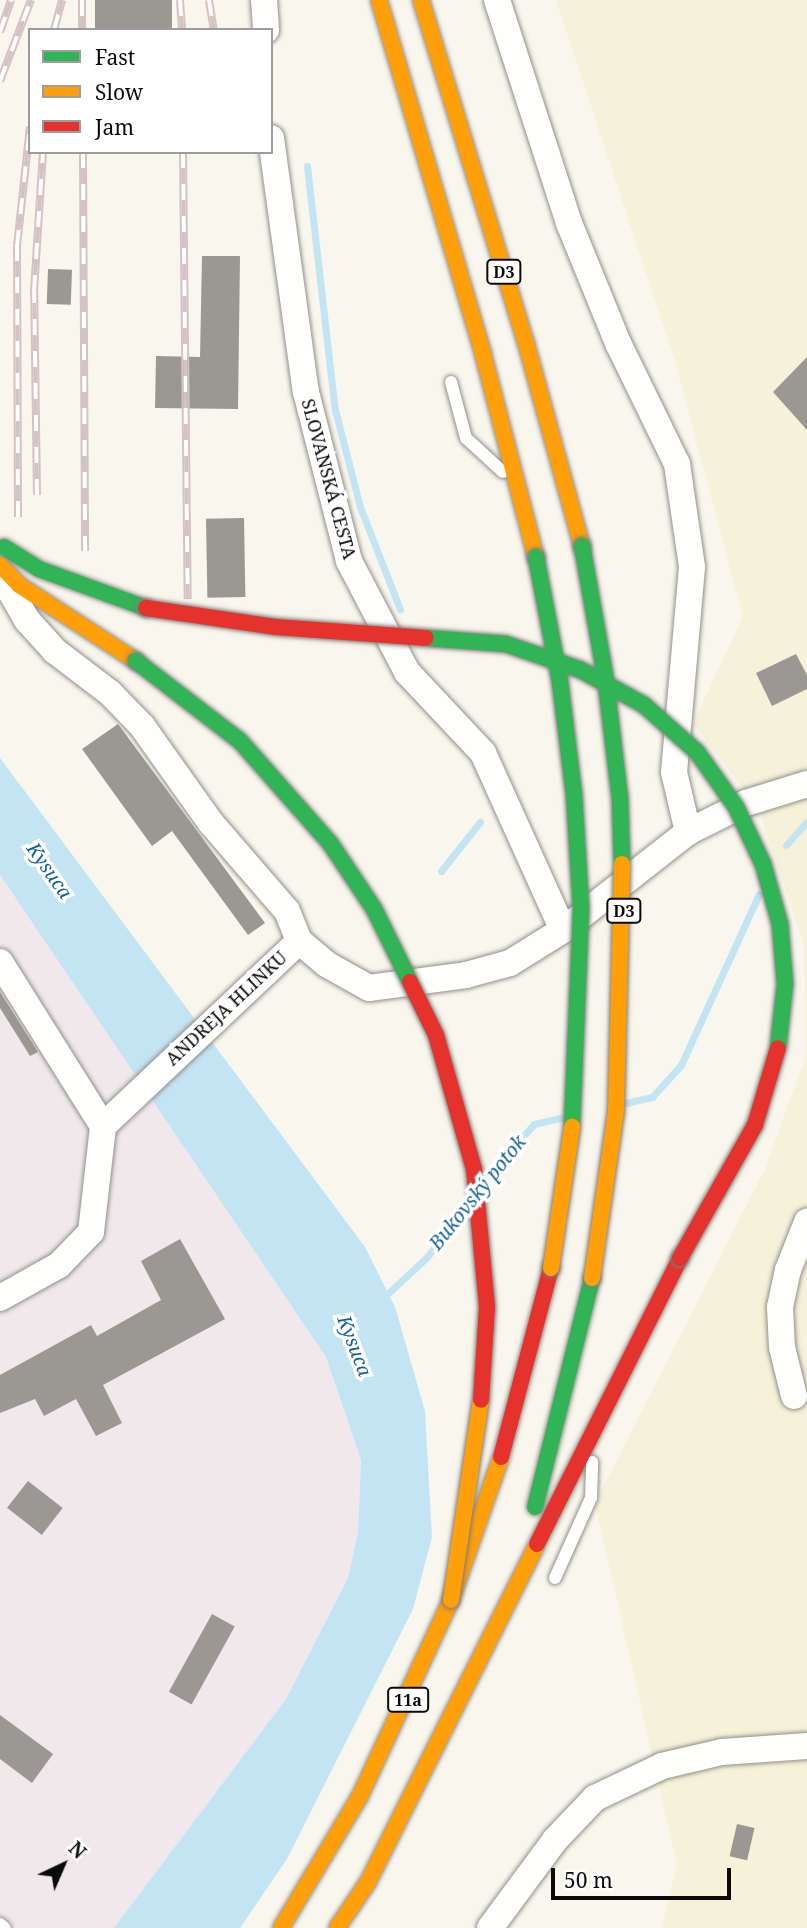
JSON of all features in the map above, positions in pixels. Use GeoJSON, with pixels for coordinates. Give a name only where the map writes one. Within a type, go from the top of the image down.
{"type":"FeatureCollection","features":[{"type":"Feature","properties":{"kind":"main road","name":"D3"},"geometry":{"type":"LineString","coordinates":[[379,0],[519,486],[536,556],[560,682],[574,793],[581,910],[574,1110],[551,1268],[496,1475],[451,1600]]}},
{"type":"Feature","properties":{"kind":"main road","name":"D3"},"geometry":{"type":"LineString","coordinates":[[421,0],[526,343],[582,546],[605,675],[618,785],[624,906],[616,1111],[592,1278],[543,1483],[493,1625]]}},
{"type":"Feature","properties":{"kind":"main road"},"geometry":{"type":"LineString","coordinates":[[0,545],[39,569],[146,608],[277,627],[506,644],[581,670],[644,705],[697,752],[736,807],[763,864],[780,924],[785,984],[780,1042],[759,1116],[680,1258],[493,1625]]}},
{"type":"Feature","properties":{"kind":"main road"},"geometry":{"type":"LineString","coordinates":[[0,565],[19,585],[188,700],[240,741],[285,788],[374,909],[436,1035],[474,1169],[487,1307],[478,1438],[451,1600]]}},
{"type":"Feature","properties":{"kind":"main road","name":"11a"},"geometry":{"type":"LineString","coordinates":[[281,1928],[360,1796],[451,1600]]}},
{"type":"Feature","properties":{"kind":"main road","name":"11a"},"geometry":{"type":"LineString","coordinates":[[338,1928],[368,1882],[493,1625]]}},
{"type":"Feature","properties":{"kind":"street"},"geometry":{"type":"LineString","coordinates":[[264,0],[266,28]]}},
{"type":"Feature","properties":{"kind":"street"},"geometry":{"type":"LineString","coordinates":[[497,0],[569,223],[618,343],[677,464],[692,567],[674,772],[688,832]]}},
{"type":"Feature","properties":{"kind":"street","name":"SLOVANSKÁ CESTA"},"geometry":{"type":"LineString","coordinates":[[273,153],[306,392],[349,561],[407,672],[483,753],[563,930]]}},
{"type":"Feature","properties":{"kind":"street"},"geometry":{"type":"LineString","coordinates":[[0,574],[27,620],[55,651],[110,693],[142,726],[211,823],[287,911],[299,941]]}},
{"type":"Feature","properties":{"kind":"street","name":"ANDREJA HLINKU"},"geometry":{"type":"LineString","coordinates":[[112,1117],[250,983],[299,941],[326,964],[369,988],[466,975],[510,963],[563,930],[688,832],[746,803],[807,784]]}},
{"type":"Feature","properties":{"kind":"street"},"geometry":{"type":"LineString","coordinates":[[0,962],[112,1117],[91,1232],[59,1265],[0,1298]]}},
{"type":"Feature","properties":{"kind":"street"},"geometry":{"type":"LineString","coordinates":[[793,1396],[782,1347],[780,1307],[807,1222]]}},
{"type":"Feature","properties":{"kind":"street"},"geometry":{"type":"LineString","coordinates":[[489,1928],[555,1840],[595,1798],[662,1766],[722,1752],[807,1746]]}},
{"type":"Feature","properties":{"kind":"lane"},"geometry":{"type":"LineString","coordinates":[[451,382],[466,438],[519,486]]}},
{"type":"Feature","properties":{"kind":"lane"},"geometry":{"type":"LineString","coordinates":[[555,1578],[591,1498],[592,1434]]}},
{"type":"Feature","properties":{"kind":"lane"},"geometry":{"type":"LineString","coordinates":[[0,1924],[5,1928]]}},
{"type":"Feature","properties":{"kind":"shaded area"},"geometry":{"type":"Polygon","coordinates":[[[556,0],[807,0],[807,1928],[662,1928],[677,1864],[595,1503],[765,1169],[805,1058],[804,946],[759,809],[693,724],[743,616],[674,358],[556,0]]]}},
{"type":"Feature","properties":{"kind":"shaded area"},"geometry":{"type":"Polygon","coordinates":[[[0,875],[326,1357],[361,1460],[358,1532],[348,1578],[286,1699],[114,1928],[0,1928],[0,875]]]}},
{"type":"Feature","properties":{"kind":"water","name":"Kysuca"},"geometry":{"type":"Polygon","coordinates":[[[0,758],[365,1247],[395,1307],[425,1411],[432,1537],[413,1609],[287,1859],[240,1928],[114,1928],[286,1699],[348,1578],[358,1532],[361,1460],[326,1357],[0,875],[0,758]]]}},
{"type":"Feature","properties":{"kind":"building"},"geometry":{"type":"Polygon","coordinates":[[[95,0],[172,0],[172,28],[95,28],[95,0]]]}},
{"type":"Feature","properties":{"kind":"building"},"geometry":{"type":"Polygon","coordinates":[[[202,256],[240,256],[238,409],[155,408],[156,356],[200,357],[202,256]]]}},
{"type":"Feature","properties":{"kind":"building"},"geometry":{"type":"Polygon","coordinates":[[[48,269],[72,270],[71,305],[47,304],[48,269]]]}},
{"type":"Feature","properties":{"kind":"building"},"geometry":{"type":"Polygon","coordinates":[[[807,357],[807,430],[773,392],[807,357]]]}},
{"type":"Feature","properties":{"kind":"building"},"geometry":{"type":"Polygon","coordinates":[[[244,518],[245,597],[207,598],[206,519],[244,518]]]}},
{"type":"Feature","properties":{"kind":"building"},"geometry":{"type":"Polygon","coordinates":[[[796,654],[807,675],[807,689],[772,706],[756,673],[796,654]]]}},
{"type":"Feature","properties":{"kind":"building"},"geometry":{"type":"Polygon","coordinates":[[[118,724],[265,923],[248,935],[172,831],[152,846],[82,749],[118,724]]]}},
{"type":"Feature","properties":{"kind":"building"},"geometry":{"type":"Polygon","coordinates":[[[0,992],[38,1052],[30,1056],[0,1008],[0,992]]]}},
{"type":"Feature","properties":{"kind":"building"},"geometry":{"type":"Polygon","coordinates":[[[180,1239],[225,1319],[103,1385],[122,1423],[96,1436],[76,1399],[44,1416],[35,1399],[0,1413],[0,1375],[91,1325],[97,1336],[161,1300],[141,1261],[180,1239]]]}},
{"type":"Feature","properties":{"kind":"building"},"geometry":{"type":"Polygon","coordinates":[[[28,1481],[63,1508],[42,1535],[7,1508],[28,1481]]]}},
{"type":"Feature","properties":{"kind":"building"},"geometry":{"type":"Polygon","coordinates":[[[212,1614],[235,1627],[192,1704],[169,1692],[212,1614]]]}},
{"type":"Feature","properties":{"kind":"building"},"geometry":{"type":"Polygon","coordinates":[[[0,1715],[53,1754],[32,1783],[0,1759],[0,1715]]]}},
{"type":"Feature","properties":{"kind":"building"},"geometry":{"type":"Polygon","coordinates":[[[737,1824],[755,1828],[747,1860],[730,1856],[737,1824]]]}},
{"type":"Feature","properties":{"kind":"waterway"},"geometry":{"type":"LineString","coordinates":[[307,166],[335,410],[360,507],[400,609]]}},
{"type":"Feature","properties":{"kind":"waterway"},"geometry":{"type":"LineString","coordinates":[[441,871],[480,822]]}},
{"type":"Feature","properties":{"kind":"waterway","name":"Bukovský potok"},"geometry":{"type":"LineString","coordinates":[[786,845],[807,822]]}},
{"type":"Feature","properties":{"kind":"waterway","name":"Bukovský potok"},"geometry":{"type":"LineString","coordinates":[[626,1103],[652,1097],[681,1065],[759,894]]}},
{"type":"Feature","properties":{"kind":"waterway","name":"Bukovský potok"},"geometry":{"type":"LineString","coordinates":[[488,1176],[534,1124],[560,1118]]}},
{"type":"Feature","properties":{"kind":"waterway","name":"Bukovský potok"},"geometry":{"type":"LineString","coordinates":[[383,1298],[427,1257],[464,1208]]}},
{"type":"Feature","properties":{"kind":"railway"},"geometry":{"type":"LineString","coordinates":[[0,32],[11,0]]}},
{"type":"Feature","properties":{"kind":"railway"},"geometry":{"type":"LineString","coordinates":[[0,81],[31,0]]}},
{"type":"Feature","properties":{"kind":"railway"},"geometry":{"type":"LineString","coordinates":[[55,28],[62,0]]}},
{"type":"Feature","properties":{"kind":"railway"},"geometry":{"type":"LineString","coordinates":[[82,0],[82,28]]}},
{"type":"Feature","properties":{"kind":"railway"},"geometry":{"type":"LineString","coordinates":[[180,0],[182,28]]}},
{"type":"Feature","properties":{"kind":"railway"},"geometry":{"type":"LineString","coordinates":[[209,0],[214,28]]}},
{"type":"Feature","properties":{"kind":"railway"},"geometry":{"type":"LineString","coordinates":[[18,517],[17,246],[28,145]]}},
{"type":"Feature","properties":{"kind":"railway"},"geometry":{"type":"LineString","coordinates":[[37,495],[34,291],[43,154]]}},
{"type":"Feature","properties":{"kind":"railway"},"geometry":{"type":"LineString","coordinates":[[83,154],[85,551]]}},
{"type":"Feature","properties":{"kind":"railway"},"geometry":{"type":"LineString","coordinates":[[183,154],[188,599]]}},
{"type":"Feature","properties":{"kind":"traffic: fast"},"geometry":{"type":"LineString","coordinates":[[582,546],[605,675],[620,799],[622,864]]}},
{"type":"Feature","properties":{"kind":"traffic: fast"},"geometry":{"type":"LineString","coordinates":[[4,547],[39,569],[146,608]]}},
{"type":"Feature","properties":{"kind":"traffic: fast"},"geometry":{"type":"LineString","coordinates":[[536,557],[560,682],[574,794],[581,910],[572,1127]]}},
{"type":"Feature","properties":{"kind":"traffic: fast"},"geometry":{"type":"LineString","coordinates":[[426,638],[506,644],[581,670],[644,705],[697,752],[736,807],[763,864],[780,924],[785,984],[778,1048]]}},
{"type":"Feature","properties":{"kind":"traffic: fast"},"geometry":{"type":"LineString","coordinates":[[136,661],[240,741],[330,843],[374,909],[410,982]]}},
{"type":"Feature","properties":{"kind":"traffic: fast"},"geometry":{"type":"LineString","coordinates":[[535,1507],[592,1278]]}},
{"type":"Feature","properties":{"kind":"traffic: slow"},"geometry":{"type":"LineString","coordinates":[[379,0],[483,354],[536,557]]}},
{"type":"Feature","properties":{"kind":"traffic: slow"},"geometry":{"type":"LineString","coordinates":[[421,0],[526,343],[582,546]]}},
{"type":"Feature","properties":{"kind":"traffic: slow"},"geometry":{"type":"LineString","coordinates":[[0,565],[19,585],[136,661]]}},
{"type":"Feature","properties":{"kind":"traffic: slow"},"geometry":{"type":"LineString","coordinates":[[592,1278],[616,1111],[622,864]]}},
{"type":"Feature","properties":{"kind":"traffic: slow"},"geometry":{"type":"LineString","coordinates":[[551,1268],[572,1127]]}},
{"type":"Feature","properties":{"kind":"traffic: slow"},"geometry":{"type":"LineString","coordinates":[[451,1600],[481,1400]]}},
{"type":"Feature","properties":{"kind":"traffic: slow"},"geometry":{"type":"LineString","coordinates":[[281,1928],[360,1796],[451,1600],[501,1457]]}},
{"type":"Feature","properties":{"kind":"traffic: slow"},"geometry":{"type":"LineString","coordinates":[[337,1928],[368,1882],[537,1544]]}},
{"type":"Feature","properties":{"kind":"traffic: jam"},"geometry":{"type":"LineString","coordinates":[[146,608],[277,627],[426,638]]}},
{"type":"Feature","properties":{"kind":"traffic: jam"},"geometry":{"type":"LineString","coordinates":[[410,982],[436,1035],[474,1169],[487,1307],[481,1400]]}},
{"type":"Feature","properties":{"kind":"traffic: jam"},"geometry":{"type":"LineString","coordinates":[[680,1258],[755,1125],[778,1048]]}},
{"type":"Feature","properties":{"kind":"traffic: jam"},"geometry":{"type":"LineString","coordinates":[[537,1544],[680,1258]]}},
{"type":"Feature","properties":{"kind":"traffic: jam"},"geometry":{"type":"LineString","coordinates":[[501,1457],[551,1268]]}}]}
